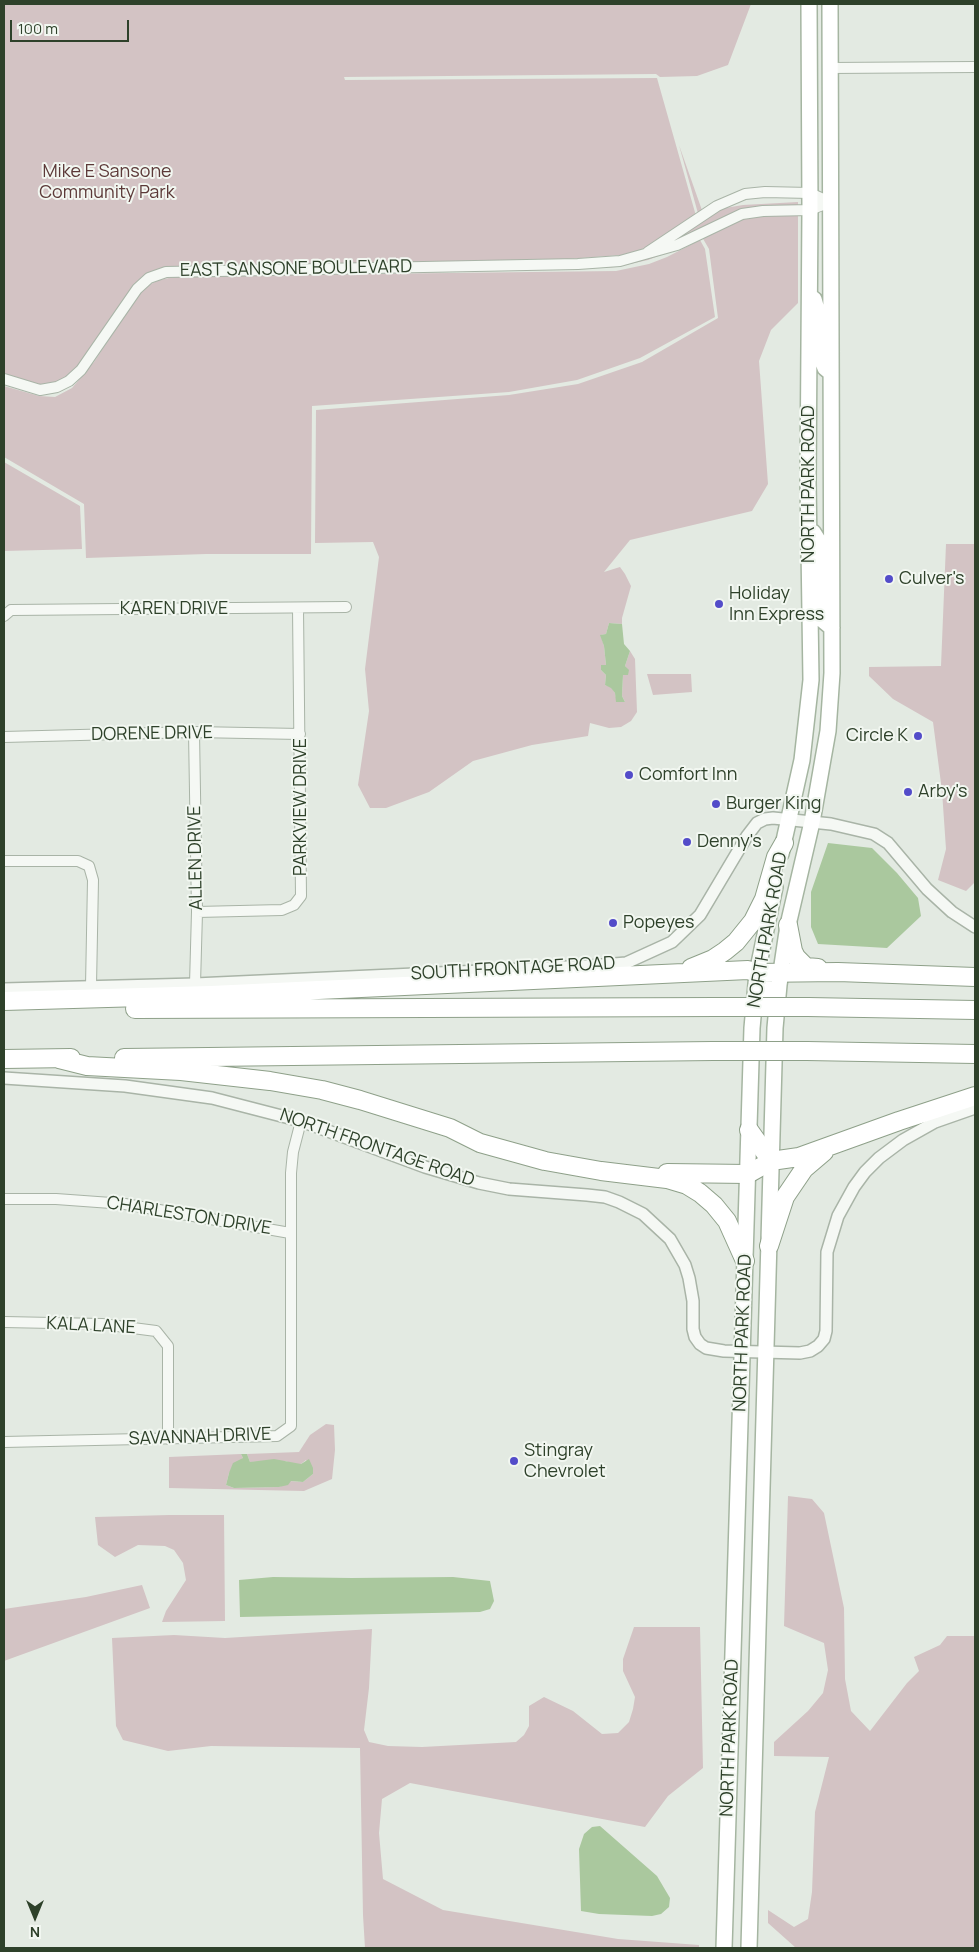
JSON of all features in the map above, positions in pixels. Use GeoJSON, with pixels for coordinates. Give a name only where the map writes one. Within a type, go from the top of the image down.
{"type":"FeatureCollection","features":[{"type":"Feature","properties":{"kind":"highway"},"geometry":{"type":"LineString","coordinates":[[675,973],[713,959],[744,934],[764,899],[776,857],[784,843]]}},
{"type":"Feature","properties":{"kind":"highway"},"geometry":{"type":"LineString","coordinates":[[788,925],[793,951],[800,962],[806,967],[838,972]]}},
{"type":"Feature","properties":{"kind":"highway"},"geometry":{"type":"LineString","coordinates":[[4,1001],[221,994],[748,970],[757,973],[838,972],[975,977]]}},
{"type":"Feature","properties":{"kind":"highway"},"geometry":{"type":"LineString","coordinates":[[757,973],[777,1004]]}},
{"type":"Feature","properties":{"kind":"highway"},"geometry":{"type":"LineString","coordinates":[[4,1009],[808,1007],[975,1010]]}},
{"type":"Feature","properties":{"kind":"highway"},"geometry":{"type":"LineString","coordinates":[[4,1059],[713,1051],[975,1054]]}},
{"type":"Feature","properties":{"kind":"highway"},"geometry":{"type":"LineString","coordinates":[[59,1059],[87,1066],[181,1072],[270,1081],[322,1090],[450,1128],[480,1143],[545,1161],[601,1171],[667,1179],[686,1185],[700,1193],[727,1221],[745,1261]]}},
{"type":"Feature","properties":{"kind":"highway"},"geometry":{"type":"LineString","coordinates":[[459,1132],[544,1156],[608,1168],[678,1174],[748,1174],[770,1161],[799,1157],[975,1096]]}},
{"type":"Feature","properties":{"kind":"highway"},"geometry":{"type":"LineString","coordinates":[[749,1130],[770,1161]]}},
{"type":"Feature","properties":{"kind":"highway"},"geometry":{"type":"LineString","coordinates":[[769,1246],[780,1209],[794,1182],[817,1158],[836,1144]]}},
{"type":"Feature","properties":{"kind":"main road","name":"NORTH PARK ROAD"},"geometry":{"type":"LineString","coordinates":[[724,1948],[752,1028],[757,973],[802,758],[810,680],[808,481],[809,4]]}},
{"type":"Feature","properties":{"kind":"main road","name":"NORTH PARK ROAD"},"geometry":{"type":"LineString","coordinates":[[749,1948],[770,1161],[777,1004],[788,925],[812,822],[828,731],[832,673],[830,4]]}},
{"type":"Feature","properties":{"kind":"main road"},"geometry":{"type":"LineString","coordinates":[[809,283],[820,320],[820,355],[825,368],[831,373]]}},
{"type":"Feature","properties":{"kind":"main road"},"geometry":{"type":"LineString","coordinates":[[809,524],[818,540],[821,554],[821,619],[832,628]]}},
{"type":"Feature","properties":{"kind":"street"},"geometry":{"type":"LineString","coordinates":[[830,68],[975,67]]}},
{"type":"Feature","properties":{"kind":"street","name":"EAST SANSONE BOULEVARD"},"geometry":{"type":"LineString","coordinates":[[643,256],[716,207],[735,197],[762,192],[810,193],[830,202]]}},
{"type":"Feature","properties":{"kind":"street"},"geometry":{"type":"LineString","coordinates":[[762,192],[763,211]]}},
{"type":"Feature","properties":{"kind":"street","name":"EAST SANSONE BOULEVARD"},"geometry":{"type":"LineString","coordinates":[[4,379],[40,390],[52,389],[69,381],[80,370],[137,289],[149,278],[166,272],[186,270],[620,262],[677,246],[742,214],[763,211],[810,210],[830,202]]}},
{"type":"Feature","properties":{"kind":"street"},"geometry":{"type":"LineString","coordinates":[[716,207],[726,221]]}},
{"type":"Feature","properties":{"kind":"street","name":"KAREN DRIVE"},"geometry":{"type":"LineString","coordinates":[[4,616],[11,610],[346,607]]}},
{"type":"Feature","properties":{"kind":"street","name":"PARKVIEW DRIVE"},"geometry":{"type":"LineString","coordinates":[[197,912],[282,910],[294,905],[301,896],[298,608]]}},
{"type":"Feature","properties":{"kind":"street","name":"DORENE DRIVE"},"geometry":{"type":"LineString","coordinates":[[4,737],[194,732],[300,734]]}},
{"type":"Feature","properties":{"kind":"street","name":"ALLEN DRIVE"},"geometry":{"type":"LineString","coordinates":[[194,732],[197,912],[195,984]]}},
{"type":"Feature","properties":{"kind":"street","name":"SOUTH FRONTAGE ROAD"},"geometry":{"type":"LineString","coordinates":[[4,988],[195,984],[626,963],[672,942],[700,915],[747,836],[757,823],[773,818],[831,824],[874,834],[888,843],[927,889],[952,912],[975,927]]}},
{"type":"Feature","properties":{"kind":"street"},"geometry":{"type":"LineString","coordinates":[[4,861],[78,861],[89,866],[94,880],[91,986]]}},
{"type":"Feature","properties":{"kind":"street","name":"NORTH FRONTAGE ROAD"},"geometry":{"type":"LineString","coordinates":[[4,1078],[54,1080],[172,1091],[254,1108],[301,1121],[425,1167],[472,1182],[509,1189],[605,1197],[643,1214],[662,1230],[681,1258],[691,1290],[693,1329],[700,1344],[713,1350],[766,1352],[810,1351],[824,1339],[826,1331],[827,1258],[832,1233],[844,1202],[865,1172],[890,1149],[918,1131],[934,1122],[975,1108]]}},
{"type":"Feature","properties":{"kind":"street","name":"CHARLESTON DRIVE"},"geometry":{"type":"LineString","coordinates":[[4,1199],[56,1199],[125,1204],[290,1233],[292,1159],[301,1121]]}},
{"type":"Feature","properties":{"kind":"street","name":"SAVANNAH DRIVE"},"geometry":{"type":"LineString","coordinates":[[4,1442],[168,1440],[277,1436],[291,1426],[290,1233]]}},
{"type":"Feature","properties":{"kind":"street","name":"KALA LANE"},"geometry":{"type":"LineString","coordinates":[[4,1322],[102,1324],[156,1331],[168,1346],[168,1440]]}},
{"type":"Feature","properties":{"kind":"green space","name":"Mike E Sansone Community Park"},"geometry":{"type":"Polygon","coordinates":[[[4,4],[751,4],[728,65],[697,76],[660,77],[656,74],[344,77],[345,80],[657,78],[696,216],[649,246],[633,253],[622,255],[554,260],[168,267],[140,280],[125,297],[80,364],[66,378],[47,386],[34,385],[4,375],[4,4]]]}},
{"type":"Feature","properties":{"kind":"green space"},"geometry":{"type":"Polygon","coordinates":[[[679,145],[704,216],[719,209],[743,205],[798,202],[798,303],[771,330],[759,361],[768,484],[752,511],[630,540],[604,572],[620,567],[631,586],[622,624],[609,623],[606,634],[601,635],[606,665],[601,665],[601,670],[606,675],[605,685],[611,687],[617,702],[625,702],[622,696],[623,675],[628,675],[628,670],[625,666],[630,651],[635,659],[637,712],[631,721],[621,727],[609,728],[590,723],[588,736],[532,745],[473,761],[429,792],[386,808],[370,808],[358,785],[369,711],[365,669],[379,557],[373,542],[315,543],[316,410],[509,395],[578,384],[642,362],[718,318],[709,249],[702,237],[698,237],[648,260],[616,267],[174,273],[158,276],[145,283],[134,294],[91,360],[70,384],[54,393],[39,392],[4,382],[4,379],[34,389],[48,390],[60,387],[69,381],[82,367],[128,299],[142,284],[157,275],[169,271],[500,265],[605,261],[634,257],[651,250],[699,217],[679,145]]]}},
{"type":"Feature","properties":{"kind":"green space"},"geometry":{"type":"Polygon","coordinates":[[[700,240],[705,249],[715,317],[640,358],[577,380],[509,392],[312,406],[311,554],[206,554],[86,558],[84,504],[4,457],[4,386],[39,396],[55,397],[72,388],[94,362],[137,297],[147,286],[159,280],[198,276],[616,271],[649,264],[700,240]]]}},
{"type":"Feature","properties":{"kind":"green space"},"geometry":{"type":"Polygon","coordinates":[[[4,462],[80,506],[82,549],[4,551],[4,462]]]}},
{"type":"Feature","properties":{"kind":"green space"},"geometry":{"type":"Polygon","coordinates":[[[946,544],[975,544],[975,882],[966,891],[938,880],[946,849],[942,791],[933,722],[893,699],[869,676],[869,667],[941,666],[946,544]]]}},
{"type":"Feature","properties":{"kind":"green space"},"geometry":{"type":"Polygon","coordinates":[[[647,674],[691,674],[692,692],[653,695],[647,674]]]}},
{"type":"Feature","properties":{"kind":"green space"},"geometry":{"type":"Polygon","coordinates":[[[326,1424],[334,1425],[335,1450],[332,1479],[304,1491],[169,1488],[169,1457],[241,1454],[243,1458],[229,1473],[226,1485],[234,1488],[279,1487],[290,1481],[303,1482],[313,1474],[306,1460],[301,1464],[292,1464],[286,1461],[250,1462],[247,1454],[299,1452],[310,1435],[326,1424]]]}},
{"type":"Feature","properties":{"kind":"green space"},"geometry":{"type":"Polygon","coordinates":[[[788,1496],[812,1499],[824,1513],[844,1608],[845,1679],[851,1711],[870,1731],[907,1683],[919,1671],[914,1657],[940,1645],[947,1636],[975,1636],[975,1948],[796,1948],[768,1923],[768,1910],[794,1927],[808,1919],[812,1892],[815,1812],[829,1757],[774,1756],[774,1742],[808,1711],[823,1693],[828,1670],[824,1643],[784,1626],[788,1496]]]}},
{"type":"Feature","properties":{"kind":"green space"},"geometry":{"type":"Polygon","coordinates":[[[224,1515],[225,1621],[162,1622],[166,1611],[186,1580],[183,1563],[174,1550],[165,1546],[138,1545],[115,1557],[98,1545],[95,1517],[224,1515]]]}},
{"type":"Feature","properties":{"kind":"green space"},"geometry":{"type":"Polygon","coordinates":[[[142,1585],[150,1608],[4,1661],[4,1609],[86,1597],[142,1585]]]}},
{"type":"Feature","properties":{"kind":"green space"},"geometry":{"type":"Polygon","coordinates":[[[634,1627],[700,1627],[703,1768],[668,1796],[645,1827],[410,1783],[382,1799],[379,1833],[383,1879],[443,1910],[618,1939],[699,1945],[699,1948],[365,1948],[360,1748],[211,1746],[168,1751],[123,1740],[116,1726],[112,1638],[174,1635],[225,1638],[372,1629],[369,1688],[364,1730],[369,1742],[388,1746],[422,1747],[516,1742],[524,1735],[529,1726],[529,1706],[544,1697],[573,1711],[602,1734],[618,1733],[629,1722],[635,1697],[623,1671],[623,1659],[634,1627]]]}},
{"type":"Feature","properties":{"kind":"shaded area"},"geometry":{"type":"Polygon","coordinates":[[[609,623],[622,624],[624,644],[630,651],[625,666],[629,670],[628,675],[623,675],[622,696],[625,702],[616,702],[615,693],[605,685],[606,675],[601,670],[601,665],[606,665],[604,646],[600,635],[606,634],[609,623]]]}},
{"type":"Feature","properties":{"kind":"shaded area"},"geometry":{"type":"Polygon","coordinates":[[[828,843],[872,848],[918,898],[921,916],[887,948],[818,944],[811,927],[811,892],[828,843]]]}},
{"type":"Feature","properties":{"kind":"shaded area"},"geometry":{"type":"Polygon","coordinates":[[[241,1454],[247,1454],[250,1462],[274,1459],[301,1464],[309,1459],[313,1468],[313,1474],[303,1482],[291,1481],[288,1485],[279,1487],[234,1488],[226,1485],[233,1463],[243,1458],[241,1454]]]}},
{"type":"Feature","properties":{"kind":"shaded area"},"geometry":{"type":"Polygon","coordinates":[[[273,1577],[453,1577],[490,1581],[494,1601],[490,1609],[480,1612],[240,1617],[239,1580],[273,1577]]]}},
{"type":"Feature","properties":{"kind":"shaded area"},"geometry":{"type":"Polygon","coordinates":[[[600,1826],[657,1876],[670,1898],[669,1907],[661,1914],[652,1916],[599,1914],[581,1911],[579,1849],[584,1834],[592,1827],[600,1826]]]}},
{"type":"Feature","properties":{"kind":"place","name":"Culver's"},"geometry":{"type":"Point","coordinates":[889,579]}},
{"type":"Feature","properties":{"kind":"place","name":"Holiday Inn Express"},"geometry":{"type":"Point","coordinates":[719,604]}},
{"type":"Feature","properties":{"kind":"place","name":"Circle K"},"geometry":{"type":"Point","coordinates":[918,736]}},
{"type":"Feature","properties":{"kind":"place","name":"Comfort Inn"},"geometry":{"type":"Point","coordinates":[629,775]}},
{"type":"Feature","properties":{"kind":"place","name":"Arby's"},"geometry":{"type":"Point","coordinates":[908,792]}},
{"type":"Feature","properties":{"kind":"place","name":"Burger King"},"geometry":{"type":"Point","coordinates":[716,804]}},
{"type":"Feature","properties":{"kind":"place","name":"Denny's"},"geometry":{"type":"Point","coordinates":[687,842]}},
{"type":"Feature","properties":{"kind":"place","name":"Popeyes"},"geometry":{"type":"Point","coordinates":[613,923]}},
{"type":"Feature","properties":{"kind":"place","name":"Stingray Chevrolet"},"geometry":{"type":"Point","coordinates":[514,1461]}}]}
